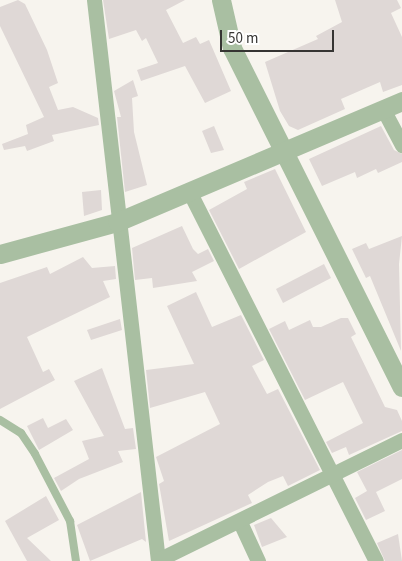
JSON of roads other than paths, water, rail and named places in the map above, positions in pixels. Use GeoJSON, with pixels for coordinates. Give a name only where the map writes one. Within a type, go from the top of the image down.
{"type":"FeatureCollection","features":[{"type":"Feature","properties":{"kind":"street"},"geometry":{"type":"LineString","coordinates":[[94,0],[117,222],[158,561],[402,440]]}},
{"type":"Feature","properties":{"kind":"street"},"geometry":{"type":"LineString","coordinates":[[221,0],[232,48],[402,387]]}},
{"type":"Feature","properties":{"kind":"street"},"geometry":{"type":"LineString","coordinates":[[0,254],[117,222],[190,193],[402,101]]}},
{"type":"Feature","properties":{"kind":"street"},"geometry":{"type":"LineString","coordinates":[[383,109],[402,145]]}},
{"type":"Feature","properties":{"kind":"street"},"geometry":{"type":"LineString","coordinates":[[190,193],[376,561]]}},
{"type":"Feature","properties":{"kind":"street"},"geometry":{"type":"LineString","coordinates":[[240,522],[258,561]]}},
{"type":"Feature","properties":{"kind":"lane"},"geometry":{"type":"LineString","coordinates":[[0,420],[21,433],[35,454],[70,521],[76,561]]}}]}
